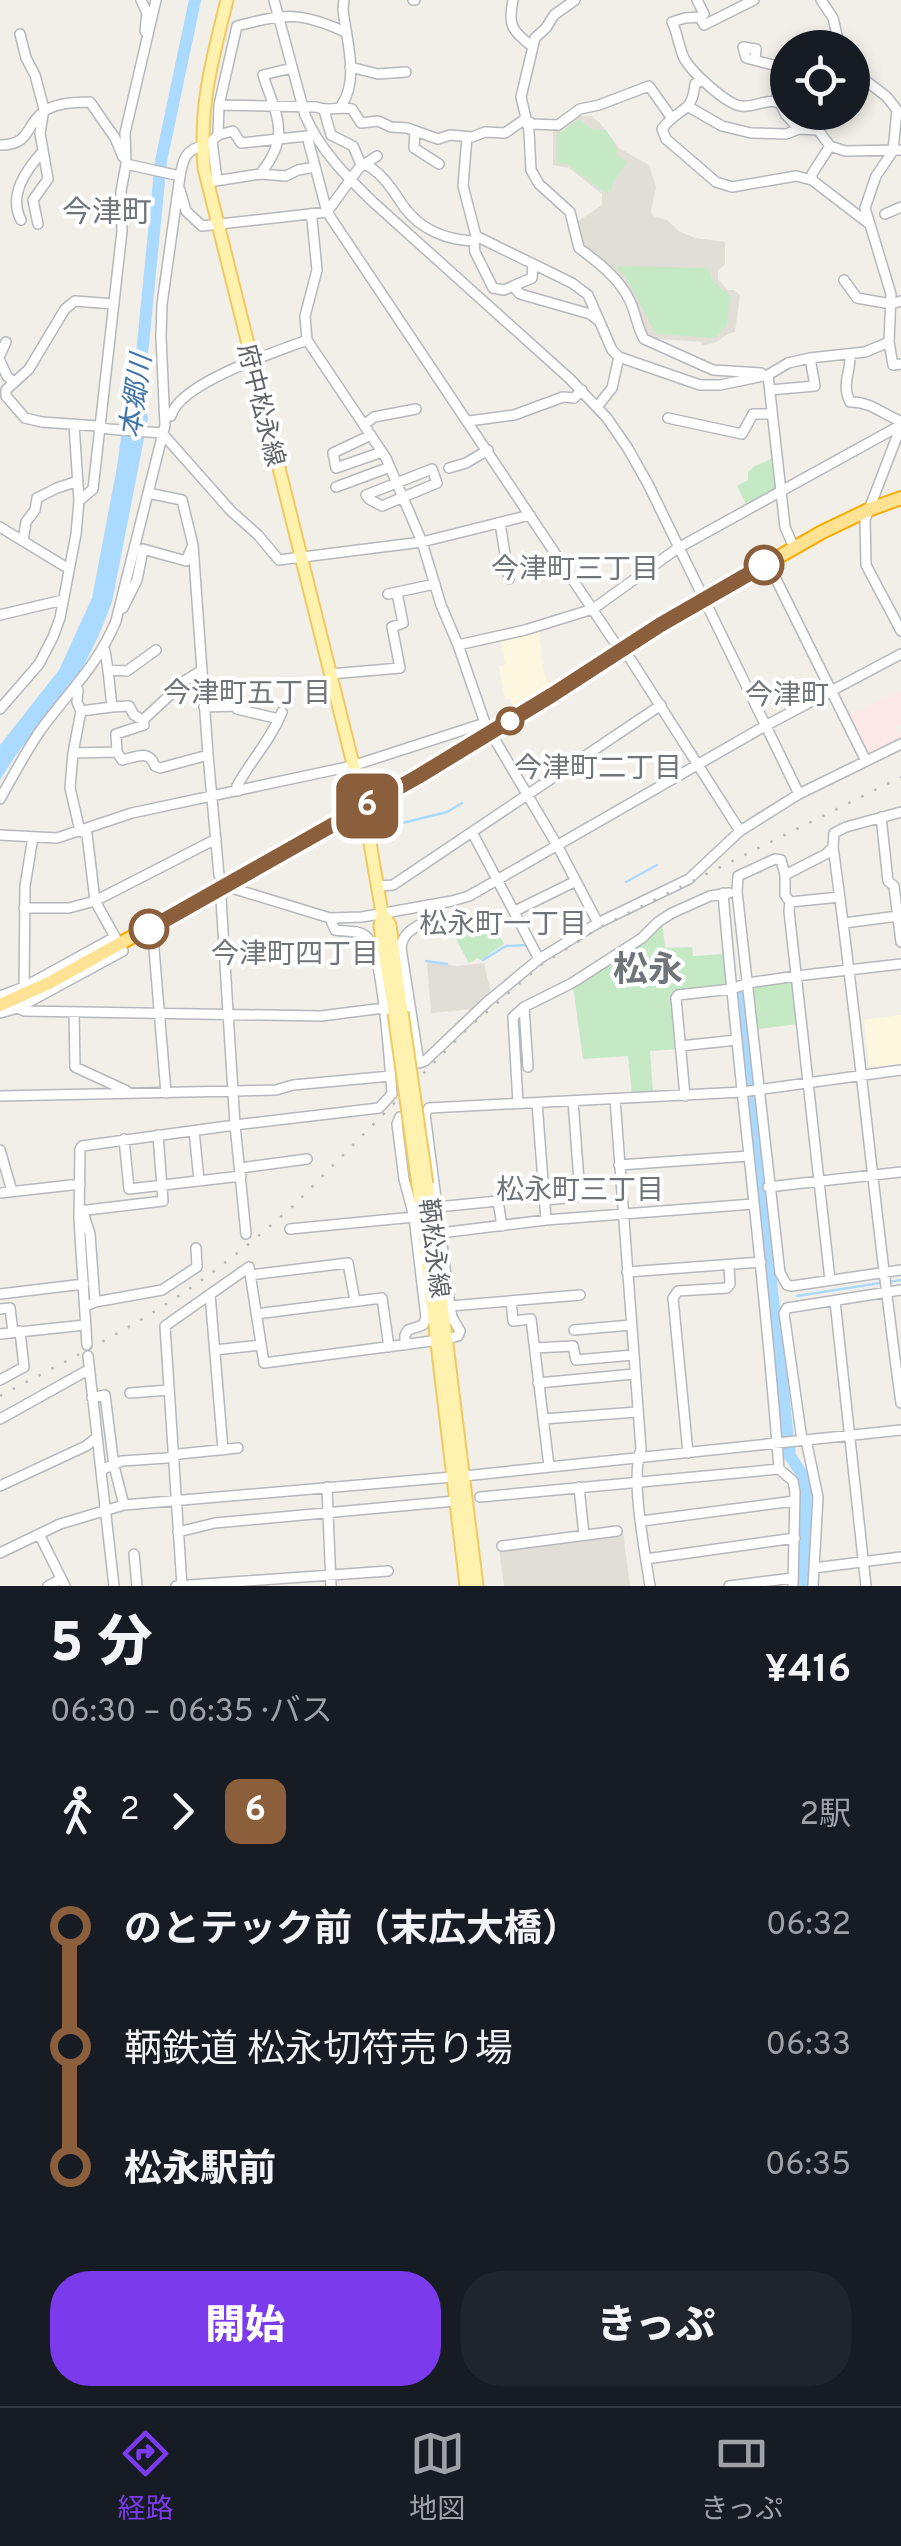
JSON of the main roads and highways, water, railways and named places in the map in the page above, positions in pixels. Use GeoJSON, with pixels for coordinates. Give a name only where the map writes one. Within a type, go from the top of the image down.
{"type":"FeatureCollection","features":[{"type":"Feature","properties":{"kind":"highway"},"geometry":{"type":"LineString","coordinates":[[0,1004],[49,983],[118,941],[146,930],[364,808],[472,736],[794,548],[868,510],[901,498]]}},
{"type":"Feature","properties":{"kind":"main road","name":"府中松永線"},"geometry":{"type":"LineString","coordinates":[[227,0],[207,79],[202,146],[212,181],[217,225],[364,808]]}},
{"type":"Feature","properties":{"kind":"main road","name":"鞆松永線"},"geometry":{"type":"LineString","coordinates":[[364,808],[422,1185],[458,1476],[477,1586]]}},
{"type":"Feature","properties":{"kind":"main road","name":"鞆松永線"},"geometry":{"type":"LineString","coordinates":[[458,1476],[454,1501],[466,1586]]}},
{"type":"Feature","properties":{"kind":"water"},"geometry":{"type":"Polygon","coordinates":[[[126,399],[144,404],[148,418],[112,602],[82,669],[0,780],[0,745],[59,670],[92,598],[126,399]]]}},
{"type":"Feature","properties":{"kind":"waterway","name":"本郷川"},"geometry":{"type":"LineString","coordinates":[[132,417],[138,395],[161,161],[195,0]]}},
{"type":"Feature","properties":{"kind":"waterway"},"geometry":{"type":"LineString","coordinates":[[382,828],[447,812],[462,803]]}},
{"type":"Feature","properties":{"kind":"waterway"},"geometry":{"type":"LineString","coordinates":[[626,882],[657,865]]}},
{"type":"Feature","properties":{"kind":"waterway"},"geometry":{"type":"LineString","coordinates":[[483,960],[506,946],[526,945]]}},
{"type":"Feature","properties":{"kind":"waterway"},"geometry":{"type":"LineString","coordinates":[[426,961],[447,964]]}},
{"type":"Feature","properties":{"kind":"waterway"},"geometry":{"type":"LineString","coordinates":[[740,997],[790,1456],[806,1488],[804,1586]]}},
{"type":"Feature","properties":{"kind":"waterway"},"geometry":{"type":"LineString","coordinates":[[443,1038],[461,1020]]}},
{"type":"Feature","properties":{"kind":"waterway"},"geometry":{"type":"LineString","coordinates":[[888,1282],[901,1280]]}},
{"type":"Feature","properties":{"kind":"waterway"},"geometry":{"type":"LineString","coordinates":[[797,1296],[880,1283]]}},
{"type":"Feature","properties":{"kind":"railway"},"geometry":{"type":"LineString","coordinates":[[0,1396],[143,1318],[242,1250],[292,1207],[467,1029],[541,965],[602,926],[901,777]]}},
{"type":"Feature","properties":{"kind":"district","name":"今津町"},"geometry":{"type":"Point","coordinates":[107,212]}},
{"type":"Feature","properties":{"kind":"district","name":"今津町三丁目"},"geometry":{"type":"Point","coordinates":[575,568]}},
{"type":"Feature","properties":{"kind":"district","name":"今津町五丁目"},"geometry":{"type":"Point","coordinates":[247,692]}},
{"type":"Feature","properties":{"kind":"district","name":"今津町"},"geometry":{"type":"Point","coordinates":[787,694]}},
{"type":"Feature","properties":{"kind":"district","name":"今津町二丁目"},"geometry":{"type":"Point","coordinates":[598,767]}},
{"type":"Feature","properties":{"kind":"district","name":"松永町一丁目"},"geometry":{"type":"Point","coordinates":[503,923]}},
{"type":"Feature","properties":{"kind":"district","name":"今津町四丁目"},"geometry":{"type":"Point","coordinates":[295,953]}},
{"type":"Feature","properties":{"kind":"district","name":"松永"},"geometry":{"type":"Point","coordinates":[648,969]}},
{"type":"Feature","properties":{"kind":"district","name":"松永町三丁目"},"geometry":{"type":"Point","coordinates":[580,1189]}}]}
